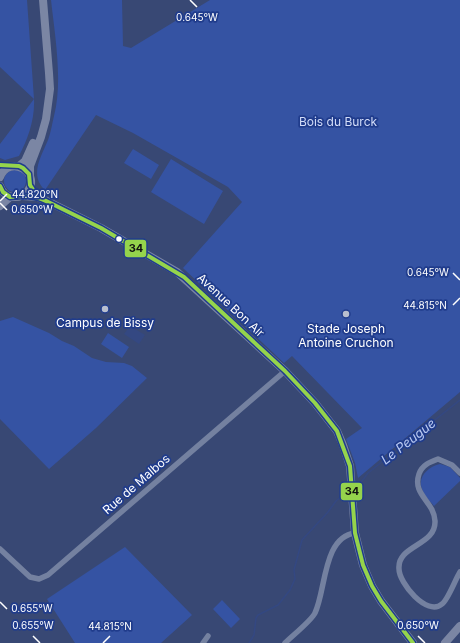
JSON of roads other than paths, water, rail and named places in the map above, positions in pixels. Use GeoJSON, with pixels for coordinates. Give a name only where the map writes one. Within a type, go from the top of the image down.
{"type":"FeatureCollection","features":[{"type":"Feature","properties":{"kind":"main road"},"geometry":{"type":"LineString","coordinates":[[0,176],[4,171],[25,161],[37,134],[44,103],[44,71],[37,0]]}},
{"type":"Feature","properties":{"kind":"main road"},"geometry":{"type":"LineString","coordinates":[[22,196],[28,190],[30,182],[30,166],[41,137],[50,89],[42,0]]}},
{"type":"Feature","properties":{"kind":"main road"},"geometry":{"type":"LineString","coordinates":[[0,165],[15,166],[26,171],[38,197]]}},
{"type":"Feature","properties":{"kind":"main road"},"geometry":{"type":"LineString","coordinates":[[0,189],[10,197],[0,206]]}},
{"type":"Feature","properties":{"kind":"main road","name":"Avenue Bon Air"},"geometry":{"type":"LineString","coordinates":[[10,197],[38,197],[101,228],[177,272],[285,371],[315,403],[336,430],[350,466],[356,533],[363,565],[372,586],[381,601],[414,643]]}},
{"type":"Feature","properties":{"kind":"main road"},"geometry":{"type":"LineString","coordinates":[[444,643],[460,626]]}},
{"type":"Feature","properties":{"kind":"street","name":"Rue de Malbos"},"geometry":{"type":"LineString","coordinates":[[0,550],[30,577],[39,579],[48,575],[285,371]]}},
{"type":"Feature","properties":{"kind":"street"},"geometry":{"type":"LineString","coordinates":[[460,473],[452,465],[438,459],[424,466],[420,470],[417,482],[418,490],[432,508],[435,521],[434,528],[428,538],[401,558],[398,568],[402,579],[410,590],[424,604],[433,608],[442,605],[446,600],[460,572]]}},
{"type":"Feature","properties":{"kind":"street"},"geometry":{"type":"LineString","coordinates":[[285,643],[315,614],[334,546],[347,535],[356,533]]}},
{"type":"Feature","properties":{"kind":"street"},"geometry":{"type":"LineString","coordinates":[[203,643],[208,636]]}},
{"type":"Feature","properties":{"kind":"waterway","name":"Le Peugue"},"geometry":{"type":"LineString","coordinates":[[359,485],[368,473],[460,400]]}},
{"type":"Feature","properties":{"kind":"waterway","name":"Le Peugue"},"geometry":{"type":"LineString","coordinates":[[249,643],[254,635],[256,618],[258,615],[278,605],[290,590],[295,579],[294,570],[302,540],[336,501],[348,491]]}},
{"type":"Feature","properties":{"kind":"place","name":"Campus de Bissy"},"geometry":{"type":"Point","coordinates":[105,309]}},
{"type":"Feature","properties":{"kind":"place","name":"Stade Joseph Antoine Cruchon"},"geometry":{"type":"Point","coordinates":[346,314]}},
{"type":"Feature","properties":{"kind":"park label","name":"Bois du Burck"},"geometry":{"type":"Point","coordinates":[338,121]}}]}
